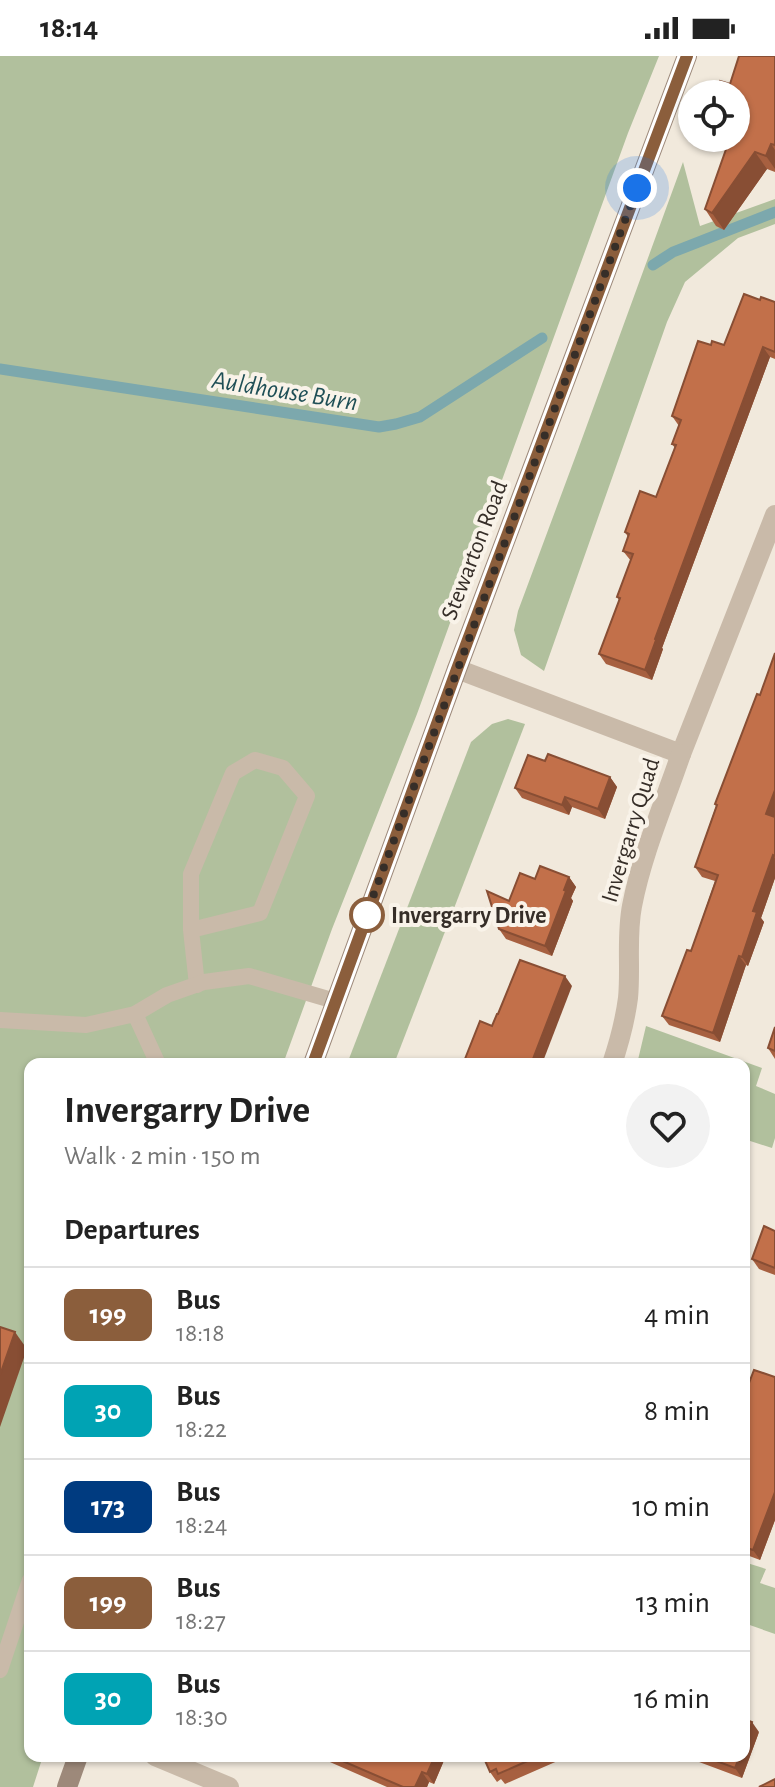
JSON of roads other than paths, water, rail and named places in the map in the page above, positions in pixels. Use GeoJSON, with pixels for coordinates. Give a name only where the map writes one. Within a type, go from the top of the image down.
{"type":"FeatureCollection","features":[{"type":"Feature","properties":{"kind":"main road","name":"Stewarton Road"},"geometry":{"type":"LineString","coordinates":[[315,1058],[687,56]]}},
{"type":"Feature","properties":{"kind":"main road"},"geometry":{"type":"LineString","coordinates":[[67,1787],[76,1762]]}},
{"type":"Feature","properties":{"kind":"street"},"geometry":{"type":"LineString","coordinates":[[457,669],[681,754],[775,515]]}},
{"type":"Feature","properties":{"kind":"street","name":"Invergarry Quad"},"geometry":{"type":"LineString","coordinates":[[614,1058],[628,997],[628,933],[632,906],[681,754]]}},
{"type":"Feature","properties":{"kind":"street"},"geometry":{"type":"LineString","coordinates":[[169,1762],[229,1787]]}},
{"type":"Feature","properties":{"kind":"lane"},"geometry":{"type":"LineString","coordinates":[[191,930],[260,913],[307,796],[283,768],[255,760],[233,773],[191,874],[191,930],[197,985]]}},
{"type":"Feature","properties":{"kind":"lane"},"geometry":{"type":"LineString","coordinates":[[0,1020],[86,1025],[135,1014],[167,995],[204,982],[249,976],[335,1001]]}},
{"type":"Feature","properties":{"kind":"lane"},"geometry":{"type":"LineString","coordinates":[[135,1014],[156,1058]]}},
{"type":"Feature","properties":{"kind":"lane"},"geometry":{"type":"LineString","coordinates":[[0,1670],[24,1598]]}},
{"type":"Feature","properties":{"kind":"waterway","name":"Auldhouse Burn"},"geometry":{"type":"LineString","coordinates":[[653,265],[673,252],[775,212]]}},
{"type":"Feature","properties":{"kind":"waterway","name":"Auldhouse Burn"},"geometry":{"type":"LineString","coordinates":[[0,369],[379,427],[420,417],[542,338]]}},
{"type":"Feature","properties":{"kind":"place","name":"Invergarry Drive"},"geometry":{"type":"Point","coordinates":[367,915]}}]}
